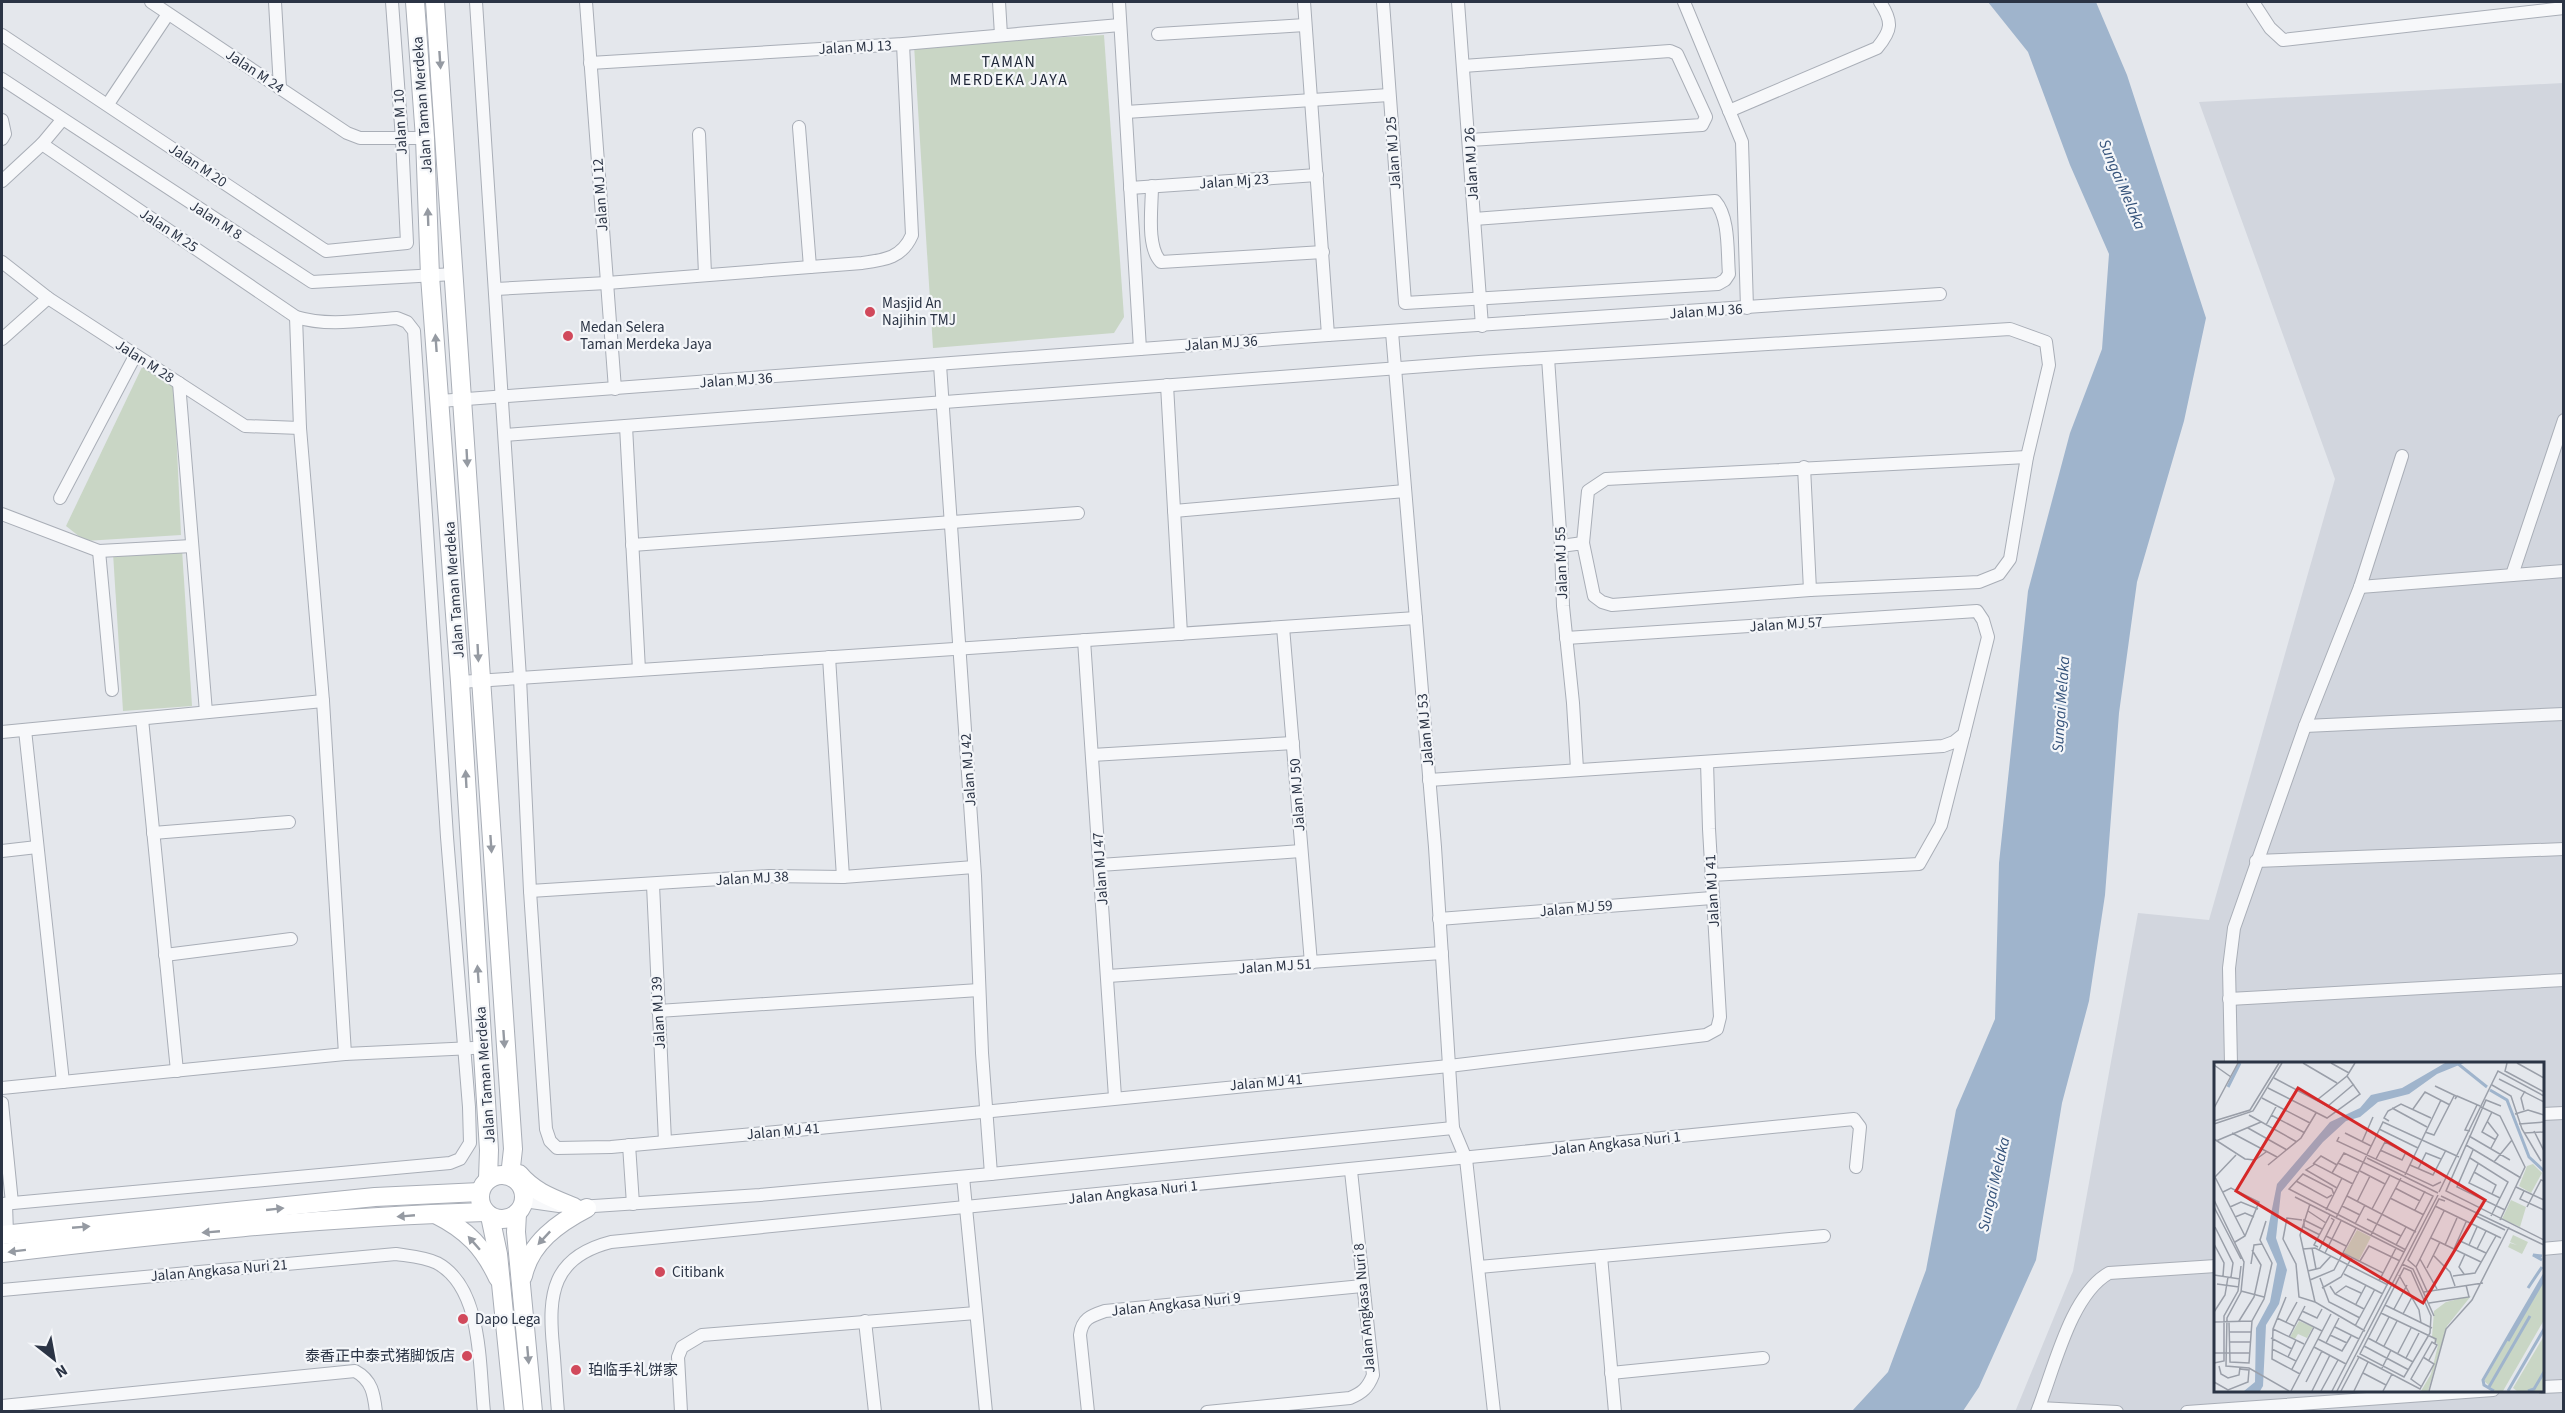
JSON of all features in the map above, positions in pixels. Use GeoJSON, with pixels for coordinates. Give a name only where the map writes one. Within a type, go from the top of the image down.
{"type":"FeatureCollection","features":[{"type":"Feature","properties":{"kind":"main road","name":"Jalan Taman Merdeka"},"geometry":{"type":"LineString","coordinates":[[415,2],[425,138],[430,276],[460,682],[474,1048],[489,1150],[484,1185]]}},
{"type":"Feature","properties":{"kind":"main road","name":"Jalan Taman Merdeka"},"geometry":{"type":"LineString","coordinates":[[435,2],[513,1149],[510,1176]]}},
{"type":"Feature","properties":{"kind":"main road"},"geometry":{"type":"LineString","coordinates":[[513,1149],[518,1173],[528,1185],[543,1194],[580,1207],[544,1236],[526,1262],[521,1284]]}},
{"type":"Feature","properties":{"kind":"main road"},"geometry":{"type":"LineString","coordinates":[[429,1195],[466,1187],[482,1169],[489,1150]]}},
{"type":"Feature","properties":{"kind":"main road"},"geometry":{"type":"LineString","coordinates":[[4,1234],[375,1197],[429,1195],[484,1185],[503,1174],[510,1176],[522,1186],[516,1232],[533,1412]]}},
{"type":"Feature","properties":{"kind":"main road"},"geometry":{"type":"LineString","coordinates":[[484,1185],[481,1206],[488,1214],[495,1232],[514,1412]]}},
{"type":"Feature","properties":{"kind":"main road"},"geometry":{"type":"LineString","coordinates":[[2,1253],[211,1232],[434,1214],[488,1214],[507,1219],[520,1207]]}},
{"type":"Feature","properties":{"kind":"main road"},"geometry":{"type":"LineString","coordinates":[[434,1214],[460,1227],[491,1263],[501,1285]]}},
{"type":"Feature","properties":{"kind":"street","name":"Jalan M 24"},"geometry":{"type":"LineString","coordinates":[[154,2],[168,14],[347,133],[360,138],[402,138]]}},
{"type":"Feature","properties":{"kind":"street"},"geometry":{"type":"LineString","coordinates":[[274,2],[280,88]]}},
{"type":"Feature","properties":{"kind":"street","name":"Jalan M 10"},"geometry":{"type":"LineString","coordinates":[[392,2],[407,243]]}},
{"type":"Feature","properties":{"kind":"street"},"geometry":{"type":"LineString","coordinates":[[476,2],[520,678],[530,891]]}},
{"type":"Feature","properties":{"kind":"street","name":"Jalan MJ 12"},"geometry":{"type":"LineString","coordinates":[[586,2],[615,389]]}},
{"type":"Feature","properties":{"kind":"street"},"geometry":{"type":"LineString","coordinates":[[999,2],[1001,35]]}},
{"type":"Feature","properties":{"kind":"street"},"geometry":{"type":"LineString","coordinates":[[1119,2],[1140,349]]}},
{"type":"Feature","properties":{"kind":"street"},"geometry":{"type":"LineString","coordinates":[[1304,2],[1328,335]]}},
{"type":"Feature","properties":{"kind":"street","name":"Jalan MJ 25"},"geometry":{"type":"LineString","coordinates":[[1383,2],[1405,303],[1480,297]]}},
{"type":"Feature","properties":{"kind":"street","name":"Jalan MJ 26"},"geometry":{"type":"LineString","coordinates":[[1458,2],[1482,326]]}},
{"type":"Feature","properties":{"kind":"street"},"geometry":{"type":"LineString","coordinates":[[1683,2],[1742,142],[1747,308]]}},
{"type":"Feature","properties":{"kind":"street"},"geometry":{"type":"LineString","coordinates":[[1729,111],[1877,48],[1888,34],[1889,15],[1880,2]]}},
{"type":"Feature","properties":{"kind":"street"},"geometry":{"type":"LineString","coordinates":[[2253,2],[2270,28],[2283,40],[2532,6],[2564,8]]}},
{"type":"Feature","properties":{"kind":"street"},"geometry":{"type":"LineString","coordinates":[[108,104],[168,14]]}},
{"type":"Feature","properties":{"kind":"street","name":"Jalan MJ 13"},"geometry":{"type":"LineString","coordinates":[[590,63],[903,44],[1120,25]]}},
{"type":"Feature","properties":{"kind":"street"},"geometry":{"type":"LineString","coordinates":[[1158,33],[1305,25]]}},
{"type":"Feature","properties":{"kind":"street","name":"Jalan M 20"},"geometry":{"type":"LineString","coordinates":[[2,35],[326,251],[407,243]]}},
{"type":"Feature","properties":{"kind":"street"},"geometry":{"type":"LineString","coordinates":[[496,289],[810,267],[888,260],[899,254],[908,245],[912,235],[903,44]]}},
{"type":"Feature","properties":{"kind":"street"},"geometry":{"type":"LineString","coordinates":[[1463,66],[1670,51],[1677,54],[1706,117],[1702,125],[1470,140]]}},
{"type":"Feature","properties":{"kind":"street","name":"Jalan M 8"},"geometry":{"type":"LineString","coordinates":[[2,80],[312,282],[454,274]]}},
{"type":"Feature","properties":{"kind":"street"},"geometry":{"type":"LineString","coordinates":[[1126,112],[1389,95]]}},
{"type":"Feature","properties":{"kind":"street"},"geometry":{"type":"LineString","coordinates":[[2,120],[5,134],[2,139]]}},
{"type":"Feature","properties":{"kind":"street"},"geometry":{"type":"LineString","coordinates":[[2,181],[42,144],[62,120]]}},
{"type":"Feature","properties":{"kind":"street"},"geometry":{"type":"LineString","coordinates":[[799,127],[810,267]]}},
{"type":"Feature","properties":{"kind":"street"},"geometry":{"type":"LineString","coordinates":[[699,134],[705,274]]}},
{"type":"Feature","properties":{"kind":"street"},"geometry":{"type":"LineString","coordinates":[[402,138],[425,138]]}},
{"type":"Feature","properties":{"kind":"street","name":"Jalan M 25"},"geometry":{"type":"LineString","coordinates":[[42,144],[296,317]]}},
{"type":"Feature","properties":{"kind":"street","name":"Jalan Mj 23"},"geometry":{"type":"LineString","coordinates":[[1130,188],[1317,176]]}},
{"type":"Feature","properties":{"kind":"street"},"geometry":{"type":"LineString","coordinates":[[1152,186],[1152,246],[1155,256],[1161,262],[1323,252]]}},
{"type":"Feature","properties":{"kind":"street"},"geometry":{"type":"LineString","coordinates":[[1474,219],[1715,201],[1721,207],[1724,218],[1729,274],[1718,284],[1480,297]]}},
{"type":"Feature","properties":{"kind":"street","name":"Jalan M 28"},"geometry":{"type":"LineString","coordinates":[[2,262],[48,298],[245,426],[300,428]]}},
{"type":"Feature","properties":{"kind":"street","name":"Jalan MJ 36"},"geometry":{"type":"LineString","coordinates":[[440,402],[1328,335],[1940,294]]}},
{"type":"Feature","properties":{"kind":"street"},"geometry":{"type":"LineString","coordinates":[[2,339],[48,298]]}},
{"type":"Feature","properties":{"kind":"street"},"geometry":{"type":"LineString","coordinates":[[6,1204],[450,1163],[460,1159],[470,1143],[474,1048],[447,837],[414,331],[407,322],[397,318],[330,323],[312,322],[296,317],[300,428],[323,701],[345,1054]]}},
{"type":"Feature","properties":{"kind":"street"},"geometry":{"type":"LineString","coordinates":[[505,435],[1396,368],[2010,329],[2046,342],[2049,365],[2027,457],[2010,558],[1999,574],[1979,582],[1810,590],[1612,605],[1594,596],[1583,543],[1588,491],[1606,479],[2027,457]]}},
{"type":"Feature","properties":{"kind":"street","name":"Jalan MJ 53"},"geometry":{"type":"LineString","coordinates":[[1392,332],[1429,780],[1453,1128],[1466,1159],[1494,1412]]}},
{"type":"Feature","properties":{"kind":"street"},"geometry":{"type":"LineString","coordinates":[[60,498],[135,356]]}},
{"type":"Feature","properties":{"kind":"street","name":"Jalan MJ 55"},"geometry":{"type":"LineString","coordinates":[[1548,358],[1577,769]]}},
{"type":"Feature","properties":{"kind":"street","name":"Jalan MJ 42"},"geometry":{"type":"LineString","coordinates":[[940,365],[974,867],[979,990],[991,1174]]}},
{"type":"Feature","properties":{"kind":"street"},"geometry":{"type":"LineString","coordinates":[[179,383],[206,712]]}},
{"type":"Feature","properties":{"kind":"street"},"geometry":{"type":"LineString","coordinates":[[1167,386],[1181,634]]}},
{"type":"Feature","properties":{"kind":"street"},"geometry":{"type":"LineString","coordinates":[[2512,575],[2564,420]]}},
{"type":"Feature","properties":{"kind":"street"},"geometry":{"type":"LineString","coordinates":[[626,426],[639,670]]}},
{"type":"Feature","properties":{"kind":"street"},"geometry":{"type":"LineString","coordinates":[[2231,1062],[2229,999],[2234,928],[2305,726],[2360,587],[2402,456]]}},
{"type":"Feature","properties":{"kind":"street"},"geometry":{"type":"LineString","coordinates":[[1804,467],[1810,590]]}},
{"type":"Feature","properties":{"kind":"street"},"geometry":{"type":"LineString","coordinates":[[1174,512],[1406,491]]}},
{"type":"Feature","properties":{"kind":"street"},"geometry":{"type":"LineString","coordinates":[[632,545],[1078,513]]}},
{"type":"Feature","properties":{"kind":"street"},"geometry":{"type":"LineString","coordinates":[[2,514],[99,551],[192,546]]}},
{"type":"Feature","properties":{"kind":"street"},"geometry":{"type":"LineString","coordinates":[[1561,546],[1583,543]]}},
{"type":"Feature","properties":{"kind":"street"},"geometry":{"type":"LineString","coordinates":[[99,551],[112,690]]}},
{"type":"Feature","properties":{"kind":"street"},"geometry":{"type":"LineString","coordinates":[[2360,587],[2564,572]]}},
{"type":"Feature","properties":{"kind":"street","name":"Jalan MJ 57"},"geometry":{"type":"LineString","coordinates":[[1566,638],[1977,611],[1983,620],[1988,637],[1964,734]]}},
{"type":"Feature","properties":{"kind":"street"},"geometry":{"type":"LineString","coordinates":[[460,682],[1416,618]]}},
{"type":"Feature","properties":{"kind":"street","name":"Jalan MJ 50"},"geometry":{"type":"LineString","coordinates":[[1283,627],[1311,963]]}},
{"type":"Feature","properties":{"kind":"street","name":"Jalan MJ 47"},"geometry":{"type":"LineString","coordinates":[[1084,640],[1115,1097]]}},
{"type":"Feature","properties":{"kind":"street"},"geometry":{"type":"LineString","coordinates":[[829,657],[843,877]]}},
{"type":"Feature","properties":{"kind":"street"},"geometry":{"type":"LineString","coordinates":[[2,732],[323,701]]}},
{"type":"Feature","properties":{"kind":"street"},"geometry":{"type":"LineString","coordinates":[[2305,726],[2564,714]]}},
{"type":"Feature","properties":{"kind":"street"},"geometry":{"type":"LineString","coordinates":[[142,719],[177,1071]]}},
{"type":"Feature","properties":{"kind":"street"},"geometry":{"type":"LineString","coordinates":[[25,730],[63,1082]]}},
{"type":"Feature","properties":{"kind":"street"},"geometry":{"type":"LineString","coordinates":[[1429,780],[1943,746],[1954,742],[1964,734]]}},
{"type":"Feature","properties":{"kind":"street"},"geometry":{"type":"LineString","coordinates":[[1711,874],[1919,864],[1941,825],[1964,734]]}},
{"type":"Feature","properties":{"kind":"street"},"geometry":{"type":"LineString","coordinates":[[1092,755],[1293,744]]}},
{"type":"Feature","properties":{"kind":"street","name":"Jalan MJ 41"},"geometry":{"type":"LineString","coordinates":[[530,891],[546,1129],[554,1146],[563,1150],[1449,1066],[1706,1035],[1717,1029],[1720,1017],[1712,898],[1707,762]]}},
{"type":"Feature","properties":{"kind":"street"},"geometry":{"type":"LineString","coordinates":[[153,833],[289,822]]}},
{"type":"Feature","properties":{"kind":"street"},"geometry":{"type":"LineString","coordinates":[[2,850],[37,847]]}},
{"type":"Feature","properties":{"kind":"street"},"geometry":{"type":"LineString","coordinates":[[2256,861],[2564,849]]}},
{"type":"Feature","properties":{"kind":"street"},"geometry":{"type":"LineString","coordinates":[[1100,865],[1301,851]]}},
{"type":"Feature","properties":{"kind":"street","name":"Jalan MJ 38"},"geometry":{"type":"LineString","coordinates":[[530,891],[770,876],[843,877],[974,867]]}},
{"type":"Feature","properties":{"kind":"street","name":"Jalan MJ 39"},"geometry":{"type":"LineString","coordinates":[[653,885],[665,1142]]}},
{"type":"Feature","properties":{"kind":"street","name":"Jalan MJ 59"},"geometry":{"type":"LineString","coordinates":[[1439,919],[1712,898]]}},
{"type":"Feature","properties":{"kind":"street"},"geometry":{"type":"LineString","coordinates":[[165,955],[291,939]]}},
{"type":"Feature","properties":{"kind":"street","name":"Jalan MJ 51"},"geometry":{"type":"LineString","coordinates":[[1108,976],[1442,953]]}},
{"type":"Feature","properties":{"kind":"street"},"geometry":{"type":"LineString","coordinates":[[2229,999],[2564,980]]}},
{"type":"Feature","properties":{"kind":"street"},"geometry":{"type":"LineString","coordinates":[[658,1011],[979,990]]}},
{"type":"Feature","properties":{"kind":"street"},"geometry":{"type":"LineString","coordinates":[[2,1088],[345,1054],[474,1048]]}},
{"type":"Feature","properties":{"kind":"street"},"geometry":{"type":"LineString","coordinates":[[2,1103],[6,1204],[4,1234]]}},
{"type":"Feature","properties":{"kind":"street"},"geometry":{"type":"LineString","coordinates":[[2544,1114],[2564,1113]]}},
{"type":"Feature","properties":{"kind":"street","name":"Jalan Angkasa Nuri 1"},"geometry":{"type":"LineString","coordinates":[[558,1412],[551,1303],[554,1286],[564,1270],[578,1256],[594,1247],[611,1242],[1351,1171],[1854,1119],[1860,1127],[1856,1167]]}},
{"type":"Feature","properties":{"kind":"street"},"geometry":{"type":"LineString","coordinates":[[520,1207],[633,1204],[963,1177],[1453,1128]]}},
{"type":"Feature","properties":{"kind":"street"},"geometry":{"type":"LineString","coordinates":[[629,1145],[633,1204]]}},
{"type":"Feature","properties":{"kind":"street","name":"Jalan Angkasa Nuri 8"},"geometry":{"type":"LineString","coordinates":[[1207,1412],[1350,1398],[1369,1386],[1373,1376],[1351,1171]]}},
{"type":"Feature","properties":{"kind":"street"},"geometry":{"type":"LineString","coordinates":[[963,1177],[986,1412]]}},
{"type":"Feature","properties":{"kind":"street"},"geometry":{"type":"LineString","coordinates":[[1479,1267],[1824,1236]]}},
{"type":"Feature","properties":{"kind":"street"},"geometry":{"type":"LineString","coordinates":[[2544,1249],[2564,1247]]}},
{"type":"Feature","properties":{"kind":"street","name":"Jalan Angkasa Nuri 21"},"geometry":{"type":"LineString","coordinates":[[2,1290],[396,1254],[436,1263],[457,1281],[471,1307],[484,1412]]}},
{"type":"Feature","properties":{"kind":"street"},"geometry":{"type":"LineString","coordinates":[[1601,1256],[1615,1412]]}},
{"type":"Feature","properties":{"kind":"street"},"geometry":{"type":"LineString","coordinates":[[2117,1412],[2038,1410],[2077,1307],[2096,1280],[2109,1273],[2214,1266]]}},
{"type":"Feature","properties":{"kind":"street","name":"Jalan Angkasa Nuri 9"},"geometry":{"type":"LineString","coordinates":[[1088,1412],[1080,1335],[1086,1318],[1105,1311],[1362,1286]]}},
{"type":"Feature","properties":{"kind":"street"},"geometry":{"type":"LineString","coordinates":[[681,1412],[678,1357],[682,1347],[690,1340],[702,1335],[976,1313]]}},
{"type":"Feature","properties":{"kind":"street"},"geometry":{"type":"LineString","coordinates":[[865,1321],[875,1412]]}},
{"type":"Feature","properties":{"kind":"street"},"geometry":{"type":"LineString","coordinates":[[1611,1373],[1763,1358]]}},
{"type":"Feature","properties":{"kind":"street"},"geometry":{"type":"LineString","coordinates":[[2,1406],[355,1371],[363,1375],[374,1392],[376,1412]]}},
{"type":"Feature","properties":{"kind":"street"},"geometry":{"type":"LineString","coordinates":[[2544,1387],[2564,1386]]}},
{"type":"Feature","properties":{"kind":"street"},"geometry":{"type":"LineString","coordinates":[[2187,1412],[2306,1407],[2471,1392]]}},
{"type":"Feature","properties":{"kind":"shaded area"},"geometry":{"type":"Polygon","coordinates":[[[2563,83],[2563,1411],[2015,1412],[2073,1271],[2138,913],[2209,920],[2335,479],[2199,102],[2563,83]]]}},
{"type":"Feature","properties":{"kind":"green space"},"geometry":{"type":"Polygon","coordinates":[[[1104,35],[1124,317],[1114,333],[933,348],[914,45],[1104,35]]]}},
{"type":"Feature","properties":{"kind":"green space"},"geometry":{"type":"Polygon","coordinates":[[[143,365],[174,386],[181,535],[85,541],[66,526],[143,365]]]}},
{"type":"Feature","properties":{"kind":"green space"},"geometry":{"type":"Polygon","coordinates":[[[182,549],[192,706],[123,711],[113,553],[182,549]]]}},
{"type":"Feature","properties":{"kind":"water","name":"Sungai Melaka"},"geometry":{"type":"Polygon","coordinates":[[[1988,2],[2096,2],[2127,75],[2206,318],[2184,421],[2137,582],[2119,713],[2105,895],[2089,1001],[2062,1103],[2036,1260],[1979,1387],[1963,1411],[1852,1411],[1888,1372],[1926,1270],[1956,1110],[1995,1019],[1999,863],[2028,591],[2070,433],[2102,349],[2109,254],[2070,165],[2028,52],[1988,2]]]}},
{"type":"Feature","properties":{"kind":"place","name":"Masjid An Najihin TMJ"},"geometry":{"type":"Point","coordinates":[870,312]}},
{"type":"Feature","properties":{"kind":"place","name":"Medan Selera Taman Merdeka Jaya"},"geometry":{"type":"Point","coordinates":[568,336]}},
{"type":"Feature","properties":{"kind":"place","name":"Citibank"},"geometry":{"type":"Point","coordinates":[660,1272]}},
{"type":"Feature","properties":{"kind":"place","name":"Dapo Lega"},"geometry":{"type":"Point","coordinates":[463,1319]}},
{"type":"Feature","properties":{"kind":"place","name":"泰香正中泰式猪脚饭店"},"geometry":{"type":"Point","coordinates":[467,1356]}},
{"type":"Feature","properties":{"kind":"place","name":"珀临手礼饼家"},"geometry":{"type":"Point","coordinates":[576,1370]}},
{"type":"Feature","properties":{"kind":"district","name":"TAMAN MERDEKA JAYA"},"geometry":{"type":"Point","coordinates":[1009,70]}}]}
